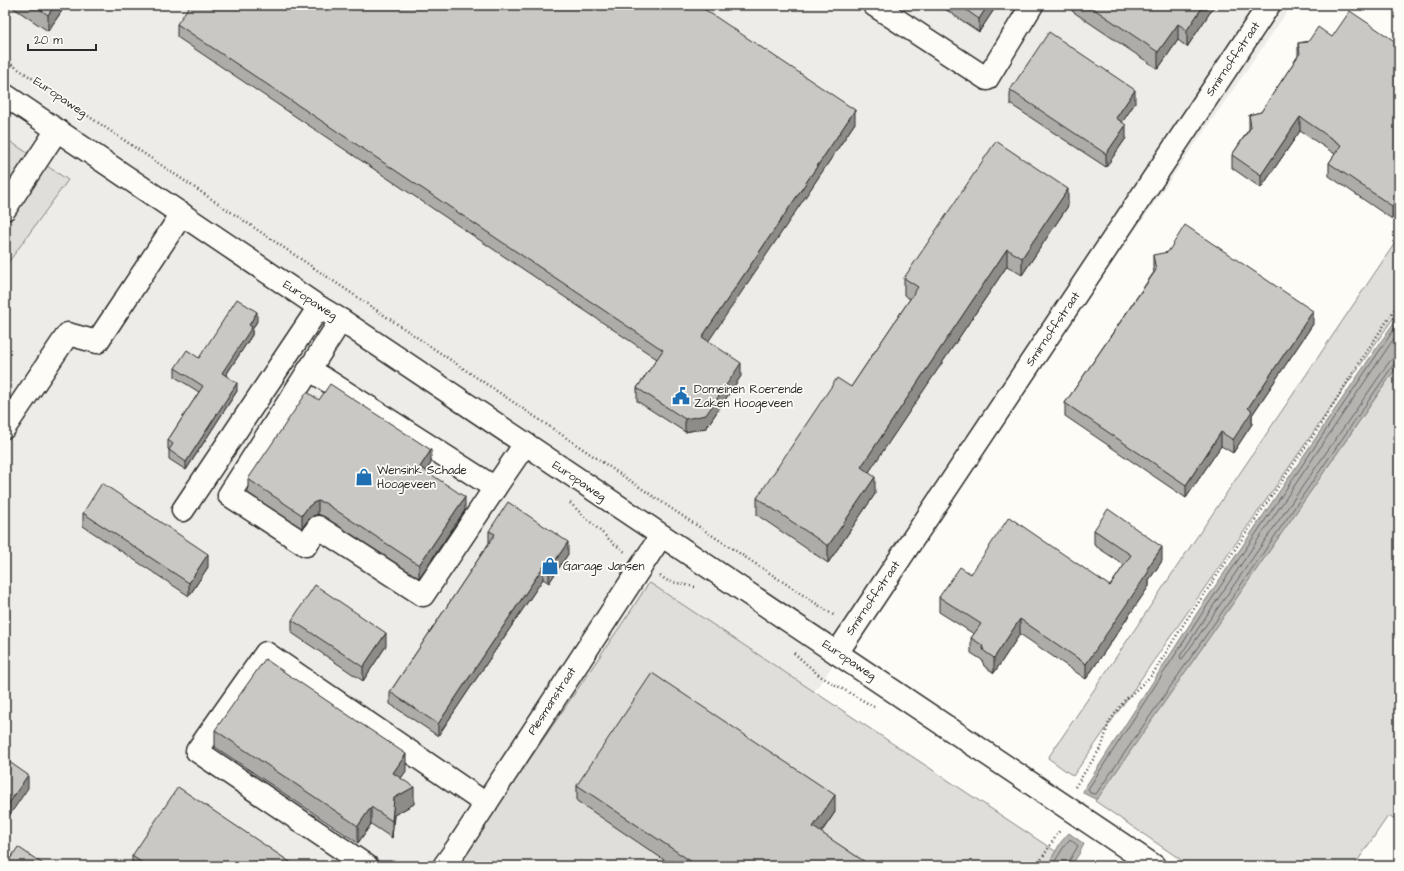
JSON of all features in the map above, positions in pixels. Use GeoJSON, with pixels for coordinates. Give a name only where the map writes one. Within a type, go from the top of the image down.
{"type":"FeatureCollection","features":[{"type":"Feature","properties":{"kind":"main road"},"geometry":{"type":"LineString","coordinates":[[874,5],[987,80],[1032,5]]}},
{"type":"Feature","properties":{"kind":"main road","name":"Smirnoffstraat"},"geometry":{"type":"LineString","coordinates":[[837,653],[1269,5]]}},
{"type":"Feature","properties":{"kind":"main road","name":"Europaweg"},"geometry":{"type":"LineString","coordinates":[[5,95],[1154,866]]}},
{"type":"Feature","properties":{"kind":"main road"},"geometry":{"type":"LineString","coordinates":[[5,209],[57,130]]}},
{"type":"Feature","properties":{"kind":"main road"},"geometry":{"type":"LineString","coordinates":[[5,427],[68,334],[97,342],[182,214]]}},
{"type":"Feature","properties":{"kind":"main road"},"geometry":{"type":"LineString","coordinates":[[183,510],[319,307]]}},
{"type":"Feature","properties":{"kind":"main road"},"geometry":{"type":"LineString","coordinates":[[341,320],[228,495],[306,545],[318,527],[422,595],[525,444]]}},
{"type":"Feature","properties":{"kind":"main road"},"geometry":{"type":"LineString","coordinates":[[309,369],[495,488]]}},
{"type":"Feature","properties":{"kind":"main road","name":"Plesmanstraat"},"geometry":{"type":"LineString","coordinates":[[444,866],[661,536]]}},
{"type":"Feature","properties":{"kind":"main road"},"geometry":{"type":"LineString","coordinates":[[367,866],[197,751],[266,653],[486,804]]}},
{"type":"Feature","properties":{"kind":"path","name":"Europaweg"},"geometry":{"type":"LineString","coordinates":[[5,60],[678,513],[854,628]]}},
{"type":"Feature","properties":{"kind":"path"},"geometry":{"type":"LineString","coordinates":[[1063,804],[1102,746],[1109,722],[1116,711],[1124,701],[1152,675],[1185,622],[1315,433],[1399,302]]}},
{"type":"Feature","properties":{"kind":"path"},"geometry":{"type":"LineString","coordinates":[[1037,866],[1060,830]]}},
{"type":"Feature","properties":{"kind":"shaded area"},"geometry":{"type":"Polygon","coordinates":[[[5,5],[1292,5],[693,866],[5,866],[5,5]]]}},
{"type":"Feature","properties":{"kind":"shaded area"},"geometry":{"type":"Polygon","coordinates":[[[5,138],[68,180],[5,267],[5,138]]]}},
{"type":"Feature","properties":{"kind":"shaded area"},"geometry":{"type":"Polygon","coordinates":[[[1399,237],[1399,310],[1073,776],[1048,758],[1399,237]]]}},
{"type":"Feature","properties":{"kind":"shaded area"},"geometry":{"type":"Polygon","coordinates":[[[1399,364],[1399,822],[1388,816],[1354,866],[1190,866],[1095,801],[1399,364]]]}},
{"type":"Feature","properties":{"kind":"shaded area"},"geometry":{"type":"Polygon","coordinates":[[[650,583],[1058,853],[1050,866],[457,866],[650,583]]]}},
{"type":"Feature","properties":{"kind":"water"},"geometry":{"type":"Polygon","coordinates":[[[1399,315],[1399,364],[1098,798],[1095,799],[1083,793],[1084,789],[1199,610],[1399,315]]]}},
{"type":"Feature","properties":{"kind":"water"},"geometry":{"type":"Polygon","coordinates":[[[1069,833],[1084,844],[1071,866],[1047,866],[1061,842],[1069,833]]]}},
{"type":"Feature","properties":{"kind":"building"},"geometry":{"type":"Polygon","coordinates":[[[34,5],[55,5],[48,15],[34,5]]]}},
{"type":"Feature","properties":{"kind":"building"},"geometry":{"type":"Polygon","coordinates":[[[190,5],[698,5],[855,110],[702,337],[741,363],[706,415],[685,419],[637,388],[663,350],[177,24],[190,5]]]}},
{"type":"Feature","properties":{"kind":"building"},"geometry":{"type":"Polygon","coordinates":[[[959,5],[988,5],[979,19],[959,5]]]}},
{"type":"Feature","properties":{"kind":"building"},"geometry":{"type":"Polygon","coordinates":[[[1088,5],[1204,5],[1187,30],[1178,24],[1158,52],[1088,5]]]}},
{"type":"Feature","properties":{"kind":"building"},"geometry":{"type":"Polygon","coordinates":[[[1350,11],[1399,44],[1399,196],[1392,206],[1329,163],[1341,145],[1300,117],[1261,175],[1232,155],[1251,127],[1249,115],[1261,112],[1300,53],[1298,43],[1308,42],[1318,27],[1332,37],[1350,11]]]}},
{"type":"Feature","properties":{"kind":"building"},"geometry":{"type":"Polygon","coordinates":[[[1049,32],[1135,90],[1116,118],[1126,125],[1106,154],[1010,90],[1049,32]]]}},
{"type":"Feature","properties":{"kind":"building"},"geometry":{"type":"Polygon","coordinates":[[[996,141],[1068,189],[1022,258],[1007,249],[861,467],[875,477],[828,546],[757,498],[837,378],[851,387],[918,287],[904,278],[996,141]]]}},
{"type":"Feature","properties":{"kind":"building"},"geometry":{"type":"Polygon","coordinates":[[[1185,225],[1313,311],[1248,408],[1252,411],[1233,440],[1221,432],[1186,485],[1065,403],[1156,270],[1153,255],[1168,252],[1185,225]]]}},
{"type":"Feature","properties":{"kind":"building"},"geometry":{"type":"Polygon","coordinates":[[[237,299],[257,312],[249,325],[252,327],[222,373],[237,383],[186,462],[169,450],[173,444],[168,440],[203,386],[175,368],[187,350],[199,358],[237,299]]]}},
{"type":"Feature","properties":{"kind":"building"},"geometry":{"type":"Polygon","coordinates":[[[330,384],[431,450],[420,467],[465,497],[419,565],[325,503],[318,501],[313,503],[302,515],[248,479],[307,392],[319,400],[330,384]]]}},
{"type":"Feature","properties":{"kind":"building"},"geometry":{"type":"Polygon","coordinates":[[[102,483],[208,554],[189,583],[83,513],[102,483]]]}},
{"type":"Feature","properties":{"kind":"building"},"geometry":{"type":"Polygon","coordinates":[[[508,502],[568,542],[549,570],[543,567],[438,724],[390,692],[495,534],[489,531],[508,502]]]}},
{"type":"Feature","properties":{"kind":"building"},"geometry":{"type":"Polygon","coordinates":[[[1108,509],[1162,547],[1147,569],[1149,571],[1086,664],[1020,619],[994,658],[984,651],[982,645],[971,638],[981,624],[939,597],[960,567],[971,574],[1009,517],[1110,586],[1131,555],[1094,530],[1108,509]]]}},
{"type":"Feature","properties":{"kind":"building"},"geometry":{"type":"Polygon","coordinates":[[[315,585],[386,633],[363,667],[292,620],[315,585]]]}},
{"type":"Feature","properties":{"kind":"building"},"geometry":{"type":"Polygon","coordinates":[[[5,604],[9,606],[5,613],[5,604]]]}},
{"type":"Feature","properties":{"kind":"building"},"geometry":{"type":"Polygon","coordinates":[[[265,659],[406,754],[393,773],[414,787],[394,798],[392,821],[371,807],[358,826],[215,730],[265,659]]]}},
{"type":"Feature","properties":{"kind":"building"},"geometry":{"type":"Polygon","coordinates":[[[652,673],[835,795],[813,827],[871,866],[698,866],[577,785],[652,673]]]}},
{"type":"Feature","properties":{"kind":"building"},"geometry":{"type":"Polygon","coordinates":[[[5,759],[28,775],[5,809],[5,759]]]}},
{"type":"Feature","properties":{"kind":"building"},"geometry":{"type":"Polygon","coordinates":[[[178,787],[296,866],[147,866],[132,856],[178,787]]]}},
{"type":"Feature","properties":{"kind":"building"},"geometry":{"type":"Polygon","coordinates":[[[18,847],[46,866],[5,866],[18,847]]]}},
{"type":"Feature","properties":{"kind":"place","name":"Domeinen Roerende Zaken Hoogeveen"},"geometry":{"type":"Point","coordinates":[681,396]}},
{"type":"Feature","properties":{"kind":"place","name":"Wensink Schade Hoogeveen"},"geometry":{"type":"Point","coordinates":[364,477]}},
{"type":"Feature","properties":{"kind":"place","name":"Garage Jansen"},"geometry":{"type":"Point","coordinates":[550,566]}}]}
